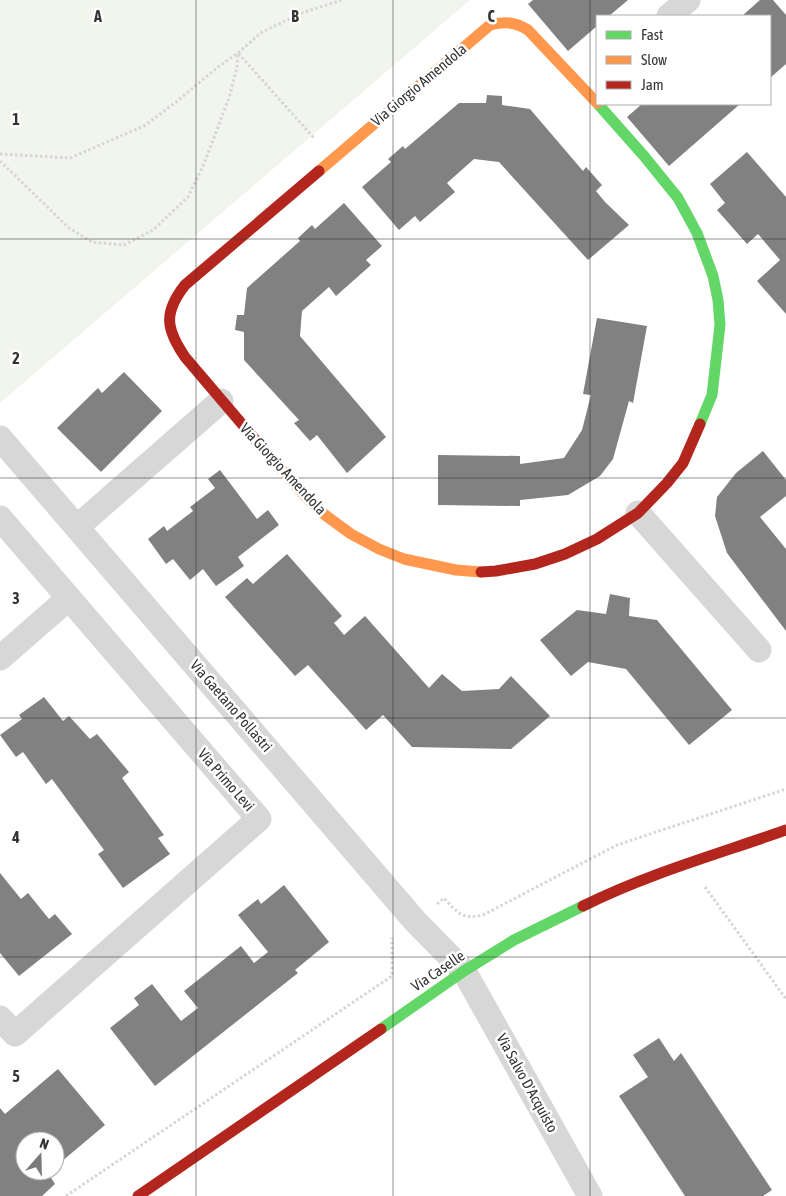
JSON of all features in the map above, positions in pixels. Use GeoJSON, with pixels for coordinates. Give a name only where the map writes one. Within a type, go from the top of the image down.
{"type":"FeatureCollection","features":[{"type":"Feature","properties":{"kind":"street"},"geometry":{"type":"LineString","coordinates":[[670,15],[688,0]]}},
{"type":"Feature","properties":{"kind":"street","name":"Via Giorgio Amendola"},"geometry":{"type":"LineString","coordinates":[[594,94],[528,30],[515,22],[502,21],[490,25],[200,272],[177,295],[169,316],[170,329],[175,342],[185,357],[302,494],[325,515],[351,534],[379,549],[404,559],[456,570],[496,571],[535,564],[565,554],[597,539],[638,513],[683,463],[706,413],[712,395],[720,325],[718,300],[713,276],[697,233],[678,198],[603,105]]}},
{"type":"Feature","properties":{"kind":"street"},"geometry":{"type":"LineString","coordinates":[[77,527],[221,401]]}},
{"type":"Feature","properties":{"kind":"street","name":"Via Gaetano Pollastri"},"geometry":{"type":"LineString","coordinates":[[0,438],[415,920],[464,971]]}},
{"type":"Feature","properties":{"kind":"street"},"geometry":{"type":"LineString","coordinates":[[638,513],[758,650]]}},
{"type":"Feature","properties":{"kind":"street","name":"Via Primo Levi"},"geometry":{"type":"LineString","coordinates":[[0,518],[259,819],[7,1026]]}},
{"type":"Feature","properties":{"kind":"street"},"geometry":{"type":"LineString","coordinates":[[0,658],[69,598]]}},
{"type":"Feature","properties":{"kind":"street","name":"Via Caselle"},"geometry":{"type":"LineString","coordinates":[[138,1196],[464,971],[514,940],[603,896],[786,830]]}},
{"type":"Feature","properties":{"kind":"street","name":"Via Salvo D'Acquisto"},"geometry":{"type":"LineString","coordinates":[[464,971],[590,1196]]}},
{"type":"Feature","properties":{"kind":"path"},"geometry":{"type":"LineString","coordinates":[[0,154],[70,158],[144,126],[262,32],[302,13],[342,0]]}},
{"type":"Feature","properties":{"kind":"path"},"geometry":{"type":"LineString","coordinates":[[238,53],[333,159]]}},
{"type":"Feature","properties":{"kind":"path"},"geometry":{"type":"LineString","coordinates":[[0,161],[69,228],[92,242],[124,245],[153,230],[188,196],[204,164],[230,95],[237,67],[238,53]]}},
{"type":"Feature","properties":{"kind":"path"},"geometry":{"type":"LineString","coordinates":[[436,905],[444,898],[456,912],[464,916],[483,915],[617,845],[786,788]]}},
{"type":"Feature","properties":{"kind":"path"},"geometry":{"type":"LineString","coordinates":[[688,864],[786,999]]}},
{"type":"Feature","properties":{"kind":"path"},"geometry":{"type":"LineString","coordinates":[[66,1196],[392,976],[392,938]]}},
{"type":"Feature","properties":{"kind":"shaded area"},"geometry":{"type":"Polygon","coordinates":[[[0,0],[470,0],[0,403],[0,0]]]}},
{"type":"Feature","properties":{"kind":"building"},"geometry":{"type":"Polygon","coordinates":[[[533,0],[628,0],[610,15],[596,15],[596,27],[568,51],[528,4],[533,0]]]}},
{"type":"Feature","properties":{"kind":"building"},"geometry":{"type":"Polygon","coordinates":[[[760,0],[773,0],[786,15],[786,64],[771,77],[771,15],[743,15],[760,0]]]}},
{"type":"Feature","properties":{"kind":"building"},"geometry":{"type":"Polygon","coordinates":[[[487,95],[502,96],[502,105],[530,109],[583,171],[586,167],[602,185],[596,191],[629,225],[588,260],[499,162],[474,159],[447,183],[455,192],[420,222],[415,216],[399,230],[362,187],[391,162],[388,159],[403,146],[405,149],[459,103],[486,103],[487,95]]]}},
{"type":"Feature","properties":{"kind":"building"},"geometry":{"type":"Polygon","coordinates":[[[641,105],[739,105],[669,166],[627,117],[641,105]]]}},
{"type":"Feature","properties":{"kind":"building"},"geometry":{"type":"Polygon","coordinates":[[[747,152],[786,197],[786,314],[757,281],[780,260],[758,234],[747,244],[717,210],[725,203],[710,184],[747,152]]]}},
{"type":"Feature","properties":{"kind":"building"},"geometry":{"type":"Polygon","coordinates":[[[344,203],[382,246],[366,260],[371,265],[336,296],[329,287],[302,311],[300,336],[386,437],[347,473],[317,435],[310,441],[294,423],[299,420],[244,360],[244,332],[235,330],[237,315],[244,315],[247,288],[300,241],[298,238],[312,225],[315,229],[344,203]]]}},
{"type":"Feature","properties":{"kind":"building"},"geometry":{"type":"Polygon","coordinates":[[[597,318],[647,326],[633,403],[629,401],[613,459],[600,476],[568,495],[520,500],[520,506],[438,505],[438,455],[520,456],[520,464],[564,458],[582,430],[591,395],[583,394],[597,318]]]}},
{"type":"Feature","properties":{"kind":"building"},"geometry":{"type":"Polygon","coordinates":[[[124,372],[162,411],[101,472],[57,428],[98,388],[102,393],[124,372]]]}},
{"type":"Feature","properties":{"kind":"building"},"geometry":{"type":"Polygon","coordinates":[[[763,451],[786,480],[786,496],[760,517],[786,549],[786,631],[727,553],[715,516],[717,497],[736,473],[763,451]]]}},
{"type":"Feature","properties":{"kind":"building"},"geometry":{"type":"Polygon","coordinates":[[[220,470],[257,519],[268,510],[279,525],[238,557],[244,566],[216,586],[203,569],[190,580],[173,559],[166,564],[148,539],[164,526],[167,531],[193,511],[190,507],[215,488],[208,479],[220,470]]]}},
{"type":"Feature","properties":{"kind":"building"},"geometry":{"type":"Polygon","coordinates":[[[287,554],[342,616],[334,623],[344,635],[365,616],[429,688],[442,674],[462,691],[499,689],[511,676],[550,716],[511,749],[412,747],[383,715],[366,730],[308,665],[295,676],[225,597],[247,578],[253,584],[287,554]]]}},
{"type":"Feature","properties":{"kind":"building"},"geometry":{"type":"Polygon","coordinates":[[[610,594],[630,598],[629,616],[657,620],[732,710],[689,745],[626,669],[588,662],[571,676],[540,640],[577,610],[606,614],[610,594]]]}},
{"type":"Feature","properties":{"kind":"building"},"geometry":{"type":"Polygon","coordinates":[[[44,697],[63,721],[69,716],[90,739],[97,734],[129,772],[122,778],[164,835],[158,838],[170,854],[123,888],[98,854],[104,850],[52,779],[46,784],[23,752],[16,757],[0,735],[22,719],[19,715],[44,697]]]}},
{"type":"Feature","properties":{"kind":"building"},"geometry":{"type":"Polygon","coordinates":[[[0,873],[21,899],[28,893],[49,919],[55,914],[72,934],[19,976],[0,953],[0,873]]]}},
{"type":"Feature","properties":{"kind":"building"},"geometry":{"type":"Polygon","coordinates":[[[284,885],[329,942],[295,970],[298,973],[155,1086],[110,1028],[139,1005],[134,998],[152,984],[181,1021],[198,1008],[184,991],[241,946],[254,963],[268,952],[238,915],[258,899],[261,904],[284,885]]]}},
{"type":"Feature","properties":{"kind":"building"},"geometry":{"type":"Polygon","coordinates":[[[659,1038],[674,1061],[681,1053],[772,1190],[763,1196],[685,1196],[619,1096],[648,1077],[633,1055],[659,1038]]]}},
{"type":"Feature","properties":{"kind":"building"},"geometry":{"type":"Polygon","coordinates":[[[58,1069],[105,1125],[65,1159],[65,1131],[15,1131],[15,1181],[53,1181],[55,1184],[42,1196],[0,1196],[0,1108],[5,1114],[58,1069]]]}},
{"type":"Feature","properties":{"kind":"traffic: fast"},"geometry":{"type":"LineString","coordinates":[[599,105],[678,198],[697,233],[713,276],[718,300],[720,325],[712,395],[700,424]]}},
{"type":"Feature","properties":{"kind":"traffic: fast"},"geometry":{"type":"LineString","coordinates":[[381,1029],[464,971],[514,940],[583,906]]}},
{"type":"Feature","properties":{"kind":"traffic: slow"},"geometry":{"type":"LineString","coordinates":[[319,171],[490,25],[510,23],[528,30],[596,102]]}},
{"type":"Feature","properties":{"kind":"traffic: slow"},"geometry":{"type":"LineString","coordinates":[[264,450],[308,499],[325,515],[351,534],[379,549],[404,559],[456,570],[481,572]]}},
{"type":"Feature","properties":{"kind":"traffic: jam"},"geometry":{"type":"LineString","coordinates":[[264,450],[185,357],[174,338],[171,329],[170,313],[173,304],[185,285],[319,171]]}},
{"type":"Feature","properties":{"kind":"traffic: jam"},"geometry":{"type":"LineString","coordinates":[[481,572],[535,564],[565,554],[597,539],[638,513],[683,463],[700,424]]}},
{"type":"Feature","properties":{"kind":"traffic: jam"},"geometry":{"type":"LineString","coordinates":[[583,906],[657,874],[786,830]]}},
{"type":"Feature","properties":{"kind":"traffic: jam"},"geometry":{"type":"LineString","coordinates":[[138,1196],[381,1029]]}}]}
